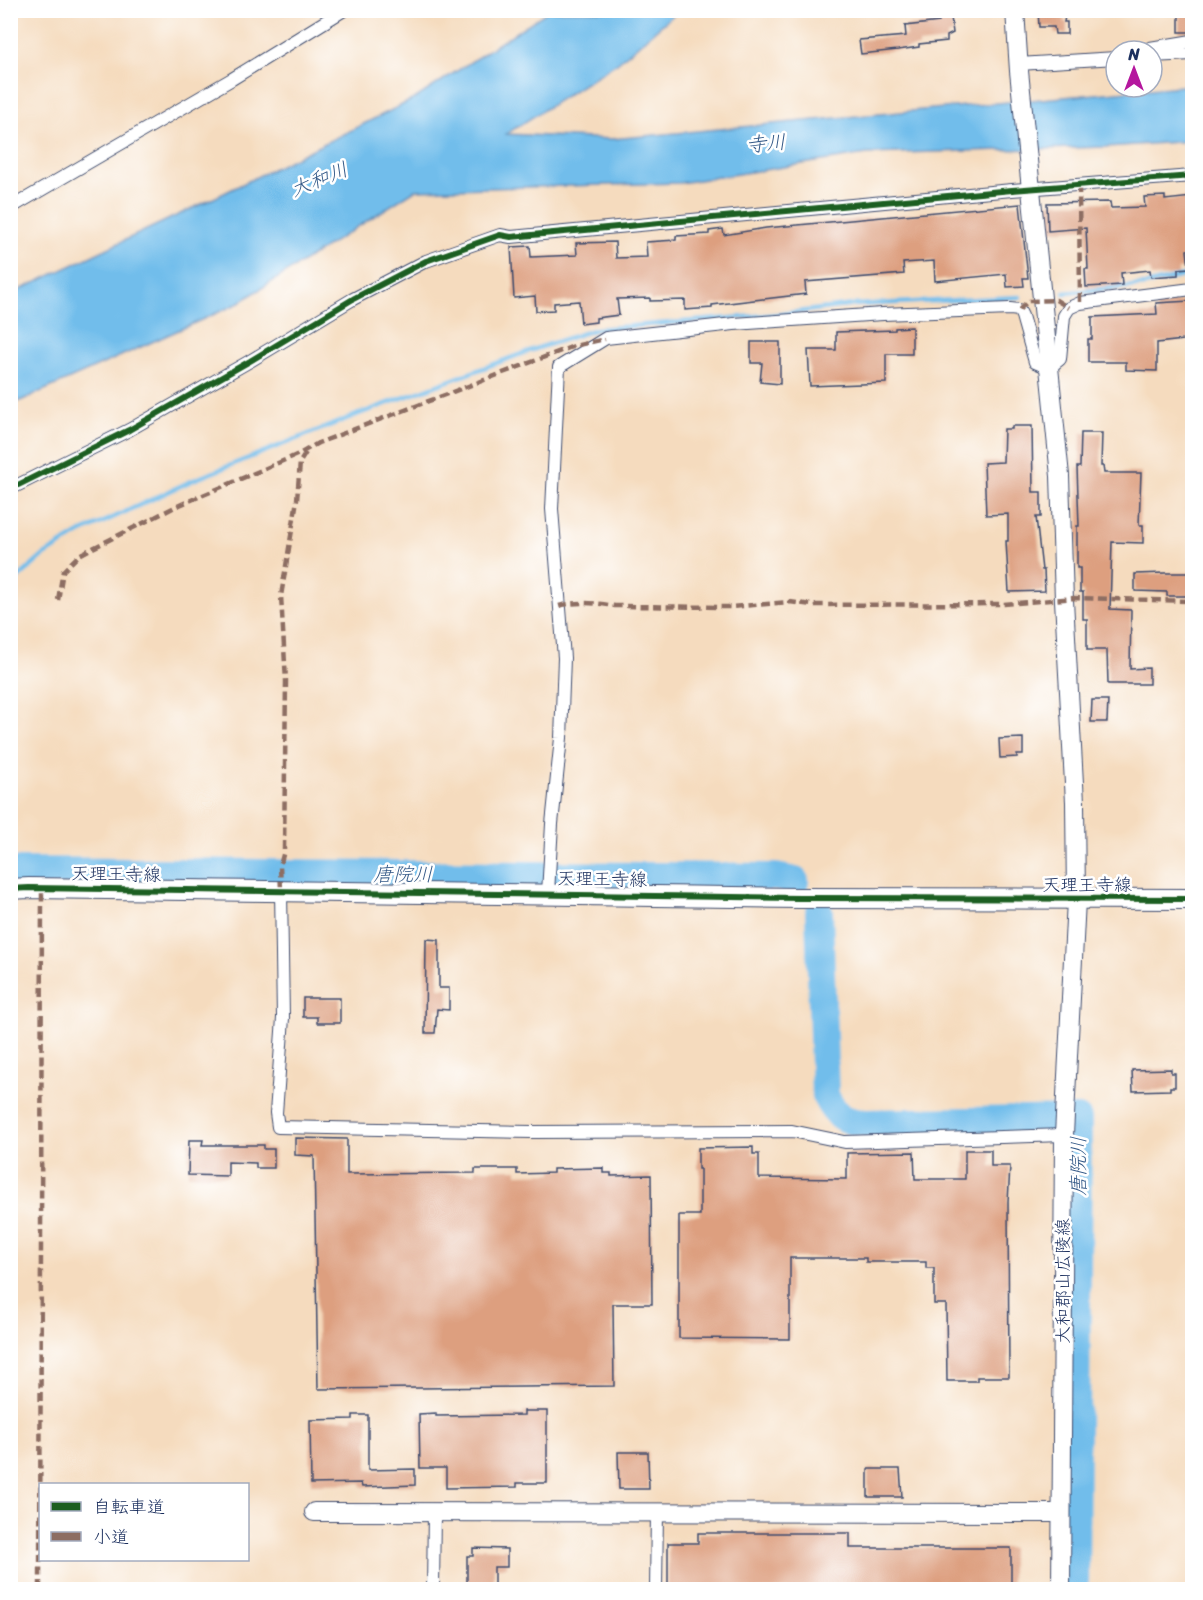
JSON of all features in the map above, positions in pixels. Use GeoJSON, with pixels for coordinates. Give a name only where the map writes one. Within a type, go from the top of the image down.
{"type":"FeatureCollection","features":[{"type":"Feature","properties":{"kind":"main road","name":"天理王寺線"},"geometry":{"type":"LineString","coordinates":[[10,889],[1076,900],[1192,899]]}},
{"type":"Feature","properties":{"kind":"street"},"geometry":{"type":"LineString","coordinates":[[10,208],[232,79],[344,10]]}},
{"type":"Feature","properties":{"kind":"street","name":"大和郡山広陵線"},"geometry":{"type":"LineString","coordinates":[[1015,10],[1018,67],[1060,476],[1064,600],[1076,802],[1076,900],[1064,1135],[1060,1590]]}},
{"type":"Feature","properties":{"kind":"street"},"geometry":{"type":"LineString","coordinates":[[1164,45],[1192,40]]}},
{"type":"Feature","properties":{"kind":"street"},"geometry":{"type":"LineString","coordinates":[[1164,55],[1192,54]]}},
{"type":"Feature","properties":{"kind":"street"},"geometry":{"type":"LineString","coordinates":[[1018,67],[1104,59]]}},
{"type":"Feature","properties":{"kind":"street"},"geometry":{"type":"LineString","coordinates":[[10,489],[129,430],[352,299],[426,261],[500,235],[511,237],[1031,187],[1192,176]]}},
{"type":"Feature","properties":{"kind":"street"},"geometry":{"type":"LineString","coordinates":[[548,893],[561,738],[564,658],[552,509],[559,367],[606,338],[757,322],[1010,309],[1019,310],[1022,315],[1035,362],[1049,368],[1060,359],[1064,315],[1069,308],[1080,303],[1192,289]]}},
{"type":"Feature","properties":{"kind":"street"},"geometry":{"type":"LineString","coordinates":[[281,890],[283,1018],[276,1113],[278,1127],[532,1132],[792,1131],[845,1142],[1064,1135]]}},
{"type":"Feature","properties":{"kind":"street"},"geometry":{"type":"LineString","coordinates":[[433,1590],[434,1511]]}},
{"type":"Feature","properties":{"kind":"street"},"geometry":{"type":"LineString","coordinates":[[656,1590],[657,1511]]}},
{"type":"Feature","properties":{"kind":"street"},"geometry":{"type":"LineString","coordinates":[[314,1512],[1061,1513]]}},
{"type":"Feature","properties":{"kind":"water"},"geometry":{"type":"Polygon","coordinates":[[[548,11],[678,11],[617,63],[506,134],[612,139],[1104,93],[1104,99],[1164,99],[1164,88],[1192,85],[1192,141],[1106,147],[867,154],[680,183],[415,190],[237,304],[11,405],[11,294],[214,198],[416,98],[548,11]]]}},
{"type":"Feature","properties":{"kind":"building"},"geometry":{"type":"Polygon","coordinates":[[[1038,10],[1066,10],[1064,22],[1067,22],[1067,34],[1055,34],[1054,27],[1039,27],[1038,10]]]}},
{"type":"Feature","properties":{"kind":"building"},"geometry":{"type":"Polygon","coordinates":[[[1179,10],[1192,10],[1192,32],[1179,32],[1179,10]]]}},
{"type":"Feature","properties":{"kind":"building"},"geometry":{"type":"Polygon","coordinates":[[[951,17],[953,33],[947,36],[947,41],[861,54],[859,40],[906,36],[905,26],[939,22],[939,18],[951,17]]]}},
{"type":"Feature","properties":{"kind":"building"},"geometry":{"type":"Polygon","coordinates":[[[1165,196],[1165,200],[1192,197],[1192,249],[1187,250],[1189,268],[1178,269],[1178,275],[1151,277],[1150,270],[1121,273],[1122,285],[1086,287],[1085,269],[1088,269],[1086,228],[1048,231],[1047,203],[1110,202],[1111,208],[1145,207],[1144,197],[1165,196]]]}},
{"type":"Feature","properties":{"kind":"building"},"geometry":{"type":"Polygon","coordinates":[[[1020,204],[1028,278],[1023,278],[1024,286],[1007,287],[1006,274],[935,281],[934,261],[903,263],[904,274],[805,282],[806,294],[712,305],[712,308],[685,310],[685,300],[617,299],[619,315],[596,318],[596,322],[581,324],[579,301],[554,303],[554,310],[536,311],[535,296],[514,298],[511,247],[530,246],[531,257],[577,255],[576,243],[615,242],[616,258],[647,257],[646,242],[676,240],[676,236],[709,234],[709,231],[723,229],[724,235],[766,228],[1020,204]]]}},
{"type":"Feature","properties":{"kind":"building"},"geometry":{"type":"Polygon","coordinates":[[[1190,301],[1192,339],[1157,343],[1157,371],[1126,370],[1126,362],[1088,362],[1088,339],[1092,339],[1092,317],[1157,314],[1156,303],[1190,301]]]}},
{"type":"Feature","properties":{"kind":"building"},"geometry":{"type":"Polygon","coordinates":[[[912,327],[912,354],[886,354],[886,383],[810,386],[808,350],[836,350],[836,332],[895,330],[895,328],[912,327]]]}},
{"type":"Feature","properties":{"kind":"building"},"geometry":{"type":"Polygon","coordinates":[[[751,342],[780,342],[780,384],[760,382],[762,363],[751,363],[751,342]]]}},
{"type":"Feature","properties":{"kind":"building"},"geometry":{"type":"Polygon","coordinates":[[[1012,426],[1032,426],[1033,492],[1041,492],[1041,517],[1036,517],[1045,591],[1009,592],[1006,541],[1008,541],[1008,514],[986,515],[984,463],[1003,462],[1004,429],[1012,429],[1012,426]]]}},
{"type":"Feature","properties":{"kind":"building"},"geometry":{"type":"Polygon","coordinates":[[[1081,433],[1102,433],[1101,466],[1103,466],[1104,473],[1141,473],[1139,525],[1143,525],[1143,543],[1112,542],[1110,609],[1131,610],[1130,669],[1149,668],[1149,684],[1108,684],[1107,650],[1087,650],[1087,619],[1083,619],[1083,592],[1080,592],[1080,568],[1077,568],[1077,526],[1079,526],[1077,467],[1080,467],[1081,433]]]}},
{"type":"Feature","properties":{"kind":"building"},"geometry":{"type":"Polygon","coordinates":[[[1192,573],[1192,596],[1167,596],[1167,592],[1135,591],[1135,574],[1192,573]]]}},
{"type":"Feature","properties":{"kind":"building"},"geometry":{"type":"Polygon","coordinates":[[[1092,700],[1108,700],[1107,722],[1091,722],[1092,700]]]}},
{"type":"Feature","properties":{"kind":"building"},"geometry":{"type":"Polygon","coordinates":[[[1023,738],[1023,755],[1000,758],[999,739],[1023,738]]]}},
{"type":"Feature","properties":{"kind":"building"},"geometry":{"type":"Polygon","coordinates":[[[426,939],[439,940],[439,988],[449,988],[449,1010],[437,1009],[435,1033],[425,1033],[426,939]]]}},
{"type":"Feature","properties":{"kind":"building"},"geometry":{"type":"Polygon","coordinates":[[[303,998],[340,998],[340,1023],[317,1023],[317,1017],[303,1017],[303,998]]]}},
{"type":"Feature","properties":{"kind":"building"},"geometry":{"type":"Polygon","coordinates":[[[1171,1069],[1171,1073],[1175,1073],[1175,1087],[1170,1087],[1170,1090],[1133,1091],[1132,1070],[1171,1069]]]}},
{"type":"Feature","properties":{"kind":"building"},"geometry":{"type":"Polygon","coordinates":[[[295,1138],[347,1139],[347,1174],[475,1173],[475,1169],[517,1169],[517,1174],[553,1173],[553,1169],[603,1168],[603,1173],[611,1173],[611,1176],[651,1175],[652,1304],[613,1304],[614,1386],[318,1389],[314,1156],[295,1155],[295,1138]]]}},
{"type":"Feature","properties":{"kind":"building"},"geometry":{"type":"Polygon","coordinates":[[[189,1140],[203,1140],[202,1145],[264,1145],[264,1149],[274,1149],[274,1168],[256,1168],[256,1163],[228,1162],[228,1176],[188,1175],[189,1140]]]}},
{"type":"Feature","properties":{"kind":"building"},"geometry":{"type":"Polygon","coordinates":[[[753,1147],[753,1154],[759,1154],[759,1178],[847,1179],[847,1153],[914,1152],[915,1179],[965,1179],[965,1150],[991,1150],[991,1166],[1010,1166],[1008,1202],[1009,1377],[977,1377],[977,1381],[947,1381],[946,1304],[934,1304],[934,1268],[926,1268],[926,1262],[866,1262],[866,1258],[790,1258],[790,1339],[679,1338],[679,1215],[700,1215],[698,1148],[753,1147]]]}},
{"type":"Feature","properties":{"kind":"building"},"geometry":{"type":"Polygon","coordinates":[[[524,1411],[547,1411],[547,1483],[517,1483],[517,1487],[446,1488],[446,1468],[420,1468],[419,1414],[436,1413],[436,1416],[524,1415],[524,1411]]]}},
{"type":"Feature","properties":{"kind":"building"},"geometry":{"type":"Polygon","coordinates":[[[353,1415],[368,1415],[368,1470],[415,1469],[415,1485],[362,1487],[361,1483],[311,1484],[310,1420],[353,1419],[353,1415]]]}},
{"type":"Feature","properties":{"kind":"building"},"geometry":{"type":"Polygon","coordinates":[[[618,1452],[648,1452],[649,1489],[619,1489],[618,1452]]]}},
{"type":"Feature","properties":{"kind":"building"},"geometry":{"type":"Polygon","coordinates":[[[868,1469],[900,1469],[902,1497],[868,1497],[868,1469]]]}},
{"type":"Feature","properties":{"kind":"building"},"geometry":{"type":"Polygon","coordinates":[[[698,1533],[850,1533],[850,1548],[1011,1548],[1011,1590],[668,1590],[668,1543],[698,1543],[698,1533]]]}},
{"type":"Feature","properties":{"kind":"building"},"geometry":{"type":"Polygon","coordinates":[[[473,1548],[507,1549],[507,1567],[494,1567],[494,1590],[467,1590],[467,1556],[473,1556],[473,1548]]]}},
{"type":"Feature","properties":{"kind":"waterway"},"geometry":{"type":"LineString","coordinates":[[1064,293],[1145,285],[1192,274]]}},
{"type":"Feature","properties":{"kind":"waterway"},"geometry":{"type":"LineString","coordinates":[[10,585],[43,556],[78,534],[191,481],[359,414],[532,350],[596,329],[781,314],[853,305],[1020,297]]}},
{"type":"Feature","properties":{"kind":"waterway","name":"唐院川"},"geometry":{"type":"LineString","coordinates":[[10,871],[776,877],[795,881]]}},
{"type":"Feature","properties":{"kind":"waterway","name":"唐院川"},"geometry":{"type":"LineString","coordinates":[[819,912],[825,1095],[836,1113],[850,1121],[865,1123],[1078,1119],[1075,1590]]}},
{"type":"Feature","properties":{"kind":"marked path"},"geometry":{"type":"LineString","coordinates":[[1079,185],[1080,303]]}},
{"type":"Feature","properties":{"kind":"marked path"},"geometry":{"type":"LineString","coordinates":[[1019,310],[1028,301],[1056,300],[1069,308]]}},
{"type":"Feature","properties":{"kind":"marked path"},"geometry":{"type":"LineString","coordinates":[[58,600],[63,571],[79,555],[175,507],[299,454],[318,443],[574,346],[605,339]]}},
{"type":"Feature","properties":{"kind":"marked path"},"geometry":{"type":"LineString","coordinates":[[281,890],[280,866],[284,851],[286,681],[281,596],[297,500],[300,462],[307,451]]}},
{"type":"Feature","properties":{"kind":"marked path"},"geometry":{"type":"LineString","coordinates":[[559,606],[587,603],[615,606],[730,607],[790,602],[812,605],[1004,604],[1075,598],[1192,601]]}},
{"type":"Feature","properties":{"kind":"marked path"},"geometry":{"type":"LineString","coordinates":[[40,1483],[42,888]]}},
{"type":"Feature","properties":{"kind":"marked path"},"geometry":{"type":"LineString","coordinates":[[40,1561],[40,1590]]}},
{"type":"Feature","properties":{"kind":"cycle path"},"geometry":{"type":"LineString","coordinates":[[10,489],[129,430],[353,299],[426,261],[500,235],[511,237],[1012,190],[1192,176]]}},
{"type":"Feature","properties":{"kind":"cycle path"},"geometry":{"type":"LineString","coordinates":[[10,889],[800,898],[1192,899]]}},
{"type":"Feature","properties":{"kind":"water label","name":"寺川"},"geometry":{"type":"Point","coordinates":[766,143]}},
{"type":"Feature","properties":{"kind":"water label","name":"大和川"},"geometry":{"type":"Point","coordinates":[319,179]}}]}
